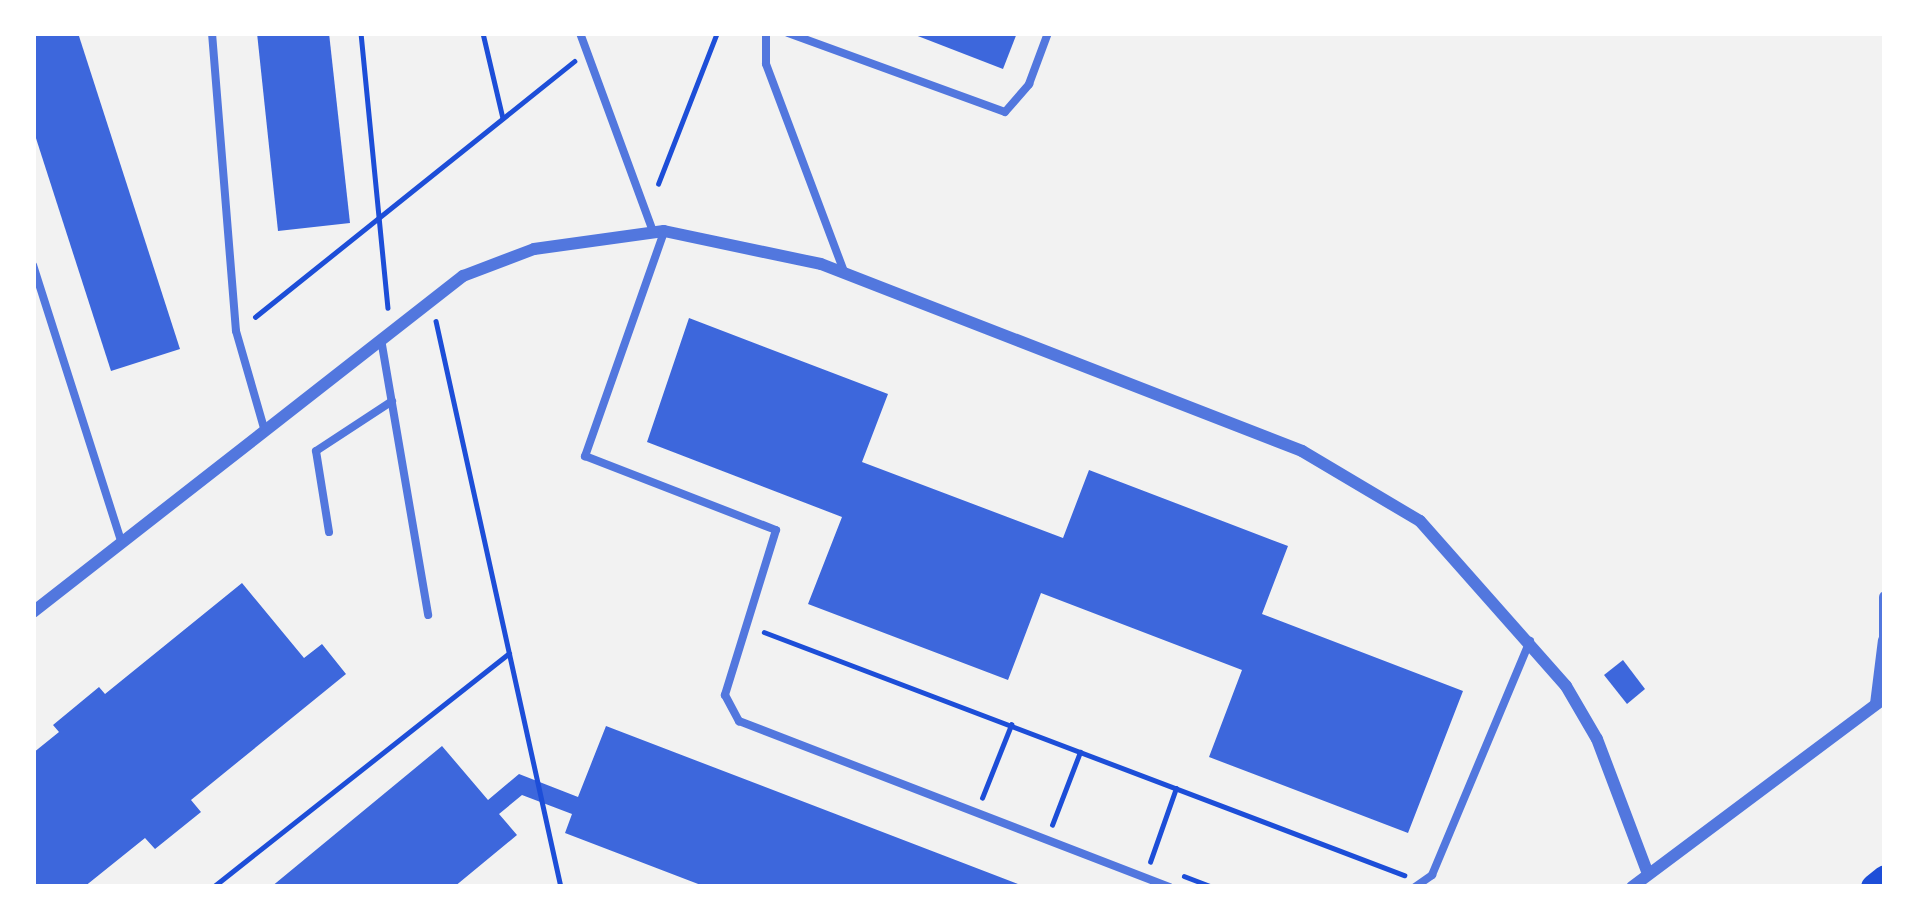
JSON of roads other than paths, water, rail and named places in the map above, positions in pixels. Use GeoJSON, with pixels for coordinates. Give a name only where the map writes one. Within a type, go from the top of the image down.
{"type":"FeatureCollection","features":[{"type":"Feature","properties":{"kind":"highway"},"geometry":{"type":"LineString","coordinates":[[1874,887],[1885,878]]}},
{"type":"Feature","properties":{"kind":"street"},"geometry":{"type":"LineString","coordinates":[[33,612],[430,297],[534,249],[658,230],[844,274],[1302,451],[1420,521],[1510,632],[1530,640],[1597,740],[1648,874]]}},
{"type":"Feature","properties":{"kind":"street"},"geometry":{"type":"LineString","coordinates":[[1632,887],[1880,701],[1885,597]]}},
{"type":"Feature","properties":{"kind":"lane"},"geometry":{"type":"LineString","coordinates":[[212,33],[236,331],[264,428]]}},
{"type":"Feature","properties":{"kind":"lane"},"geometry":{"type":"LineString","coordinates":[[580,33],[646,213],[658,230],[585,456],[776,530],[725,695],[739,721],[1170,887]]}},
{"type":"Feature","properties":{"kind":"lane"},"geometry":{"type":"LineString","coordinates":[[766,33],[766,64],[844,274]]}},
{"type":"Feature","properties":{"kind":"lane"},"geometry":{"type":"LineString","coordinates":[[788,33],[1005,112],[1029,84],[1048,33]]}},
{"type":"Feature","properties":{"kind":"lane"},"geometry":{"type":"LineString","coordinates":[[33,265],[121,540]]}},
{"type":"Feature","properties":{"kind":"lane"},"geometry":{"type":"LineString","coordinates":[[385,332],[428,615]]}},
{"type":"Feature","properties":{"kind":"lane"},"geometry":{"type":"LineString","coordinates":[[329,532],[316,451],[392,401]]}},
{"type":"Feature","properties":{"kind":"lane"},"geometry":{"type":"LineString","coordinates":[[1419,884],[1530,640]]}}]}
